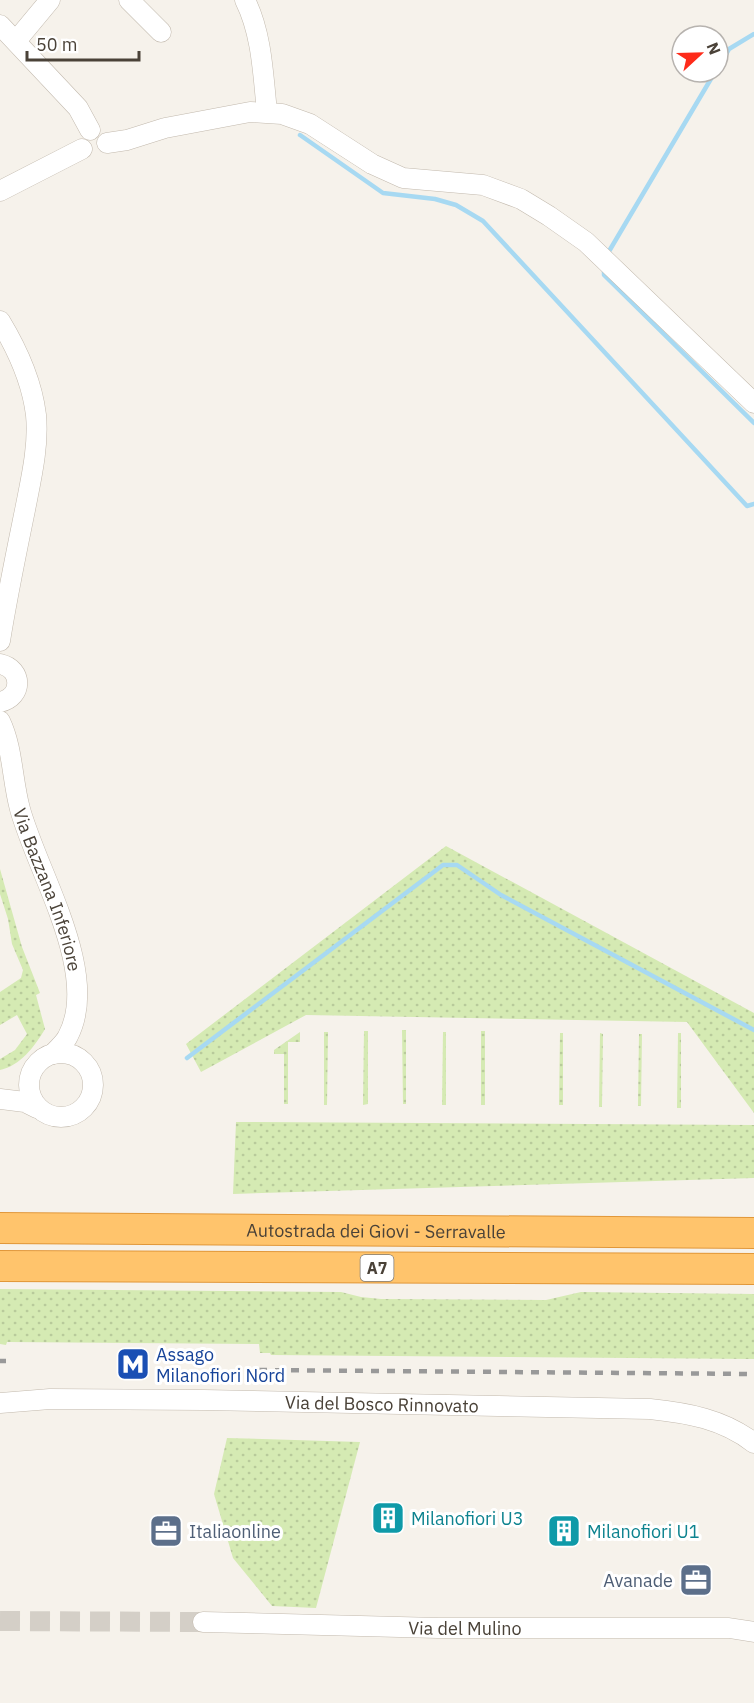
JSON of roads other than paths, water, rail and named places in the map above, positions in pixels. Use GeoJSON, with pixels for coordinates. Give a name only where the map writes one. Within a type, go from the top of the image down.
{"type":"FeatureCollection","features":[{"type":"Feature","properties":{"kind":"highway","name":"Autostrada dei Giovi - Serravalle"},"geometry":{"type":"LineString","coordinates":[[0,1228],[754,1233]]}},
{"type":"Feature","properties":{"kind":"highway","name":"Autostrada dei Giovi - Serravalle"},"geometry":{"type":"LineString","coordinates":[[0,1266],[754,1269]]}},
{"type":"Feature","properties":{"kind":"street"},"geometry":{"type":"LineString","coordinates":[[16,41],[50,0]]}},
{"type":"Feature","properties":{"kind":"street"},"geometry":{"type":"LineString","coordinates":[[129,0],[161,32]]}},
{"type":"Feature","properties":{"kind":"street"},"geometry":{"type":"LineString","coordinates":[[245,0],[254,18],[267,112]]}},
{"type":"Feature","properties":{"kind":"street"},"geometry":{"type":"LineString","coordinates":[[0,26],[78,108],[90,130],[102,133],[107,143]]}},
{"type":"Feature","properties":{"kind":"street"},"geometry":{"type":"LineString","coordinates":[[107,143],[127,140],[165,128],[250,112],[282,114],[310,124],[372,164],[396,176],[421,181],[483,185],[521,200],[586,242],[754,403]]}},
{"type":"Feature","properties":{"kind":"street"},"geometry":{"type":"LineString","coordinates":[[90,130],[82,138],[82,149],[87,155],[95,157],[102,154],[107,143]]}},
{"type":"Feature","properties":{"kind":"street"},"geometry":{"type":"LineString","coordinates":[[0,191],[82,149]]}},
{"type":"Feature","properties":{"kind":"street"},"geometry":{"type":"LineString","coordinates":[[0,321],[24,368],[36,415],[32,474],[0,641]]}},
{"type":"Feature","properties":{"kind":"street"},"geometry":{"type":"LineString","coordinates":[[0,664],[14,671],[18,683],[14,695],[0,702]]}},
{"type":"Feature","properties":{"kind":"street","name":"Via Bazzana Inferiore"},"geometry":{"type":"LineString","coordinates":[[0,720],[8,742],[20,809],[75,964],[77,984],[74,1018],[68,1037],[53,1054]]}},
{"type":"Feature","properties":{"kind":"street"},"geometry":{"type":"LineString","coordinates":[[0,1090],[21,1081],[44,1058],[64,1053],[75,1056],[84,1063],[93,1083],[92,1094],[82,1110],[74,1115],[54,1117],[25,1102],[0,1099]]}},
{"type":"Feature","properties":{"kind":"street"},"geometry":{"type":"LineString","coordinates":[[31,1073],[29,1091],[38,1108]]}},
{"type":"Feature","properties":{"kind":"street","name":"Via del Bosco Rinnovato"},"geometry":{"type":"LineString","coordinates":[[1,1403],[50,1399],[183,1400],[650,1409],[701,1417],[722,1424],[754,1443]]}},
{"type":"Feature","properties":{"kind":"street","name":"Via del Mulino"},"geometry":{"type":"LineString","coordinates":[[729,1628],[754,1621]]}},
{"type":"Feature","properties":{"kind":"street","name":"Via del Mulino"},"geometry":{"type":"LineString","coordinates":[[203,1622],[438,1628],[729,1628],[754,1632]]}},
{"type":"Feature","properties":{"kind":"waterway"},"geometry":{"type":"LineString","coordinates":[[730,48],[754,34]]}},
{"type":"Feature","properties":{"kind":"waterway"},"geometry":{"type":"LineString","coordinates":[[608,253],[708,84]]}},
{"type":"Feature","properties":{"kind":"waterway"},"geometry":{"type":"LineString","coordinates":[[300,135],[383,193],[435,199],[456,205],[483,221],[747,506],[754,504]]}},
{"type":"Feature","properties":{"kind":"waterway"},"geometry":{"type":"LineString","coordinates":[[604,268],[604,275],[754,423]]}},
{"type":"Feature","properties":{"kind":"waterway"},"geometry":{"type":"LineString","coordinates":[[187,1058],[443,865],[457,865],[501,895],[754,1030]]}},
{"type":"Feature","properties":{"kind":"tunnel"},"geometry":{"type":"LineString","coordinates":[[0,1621],[203,1622]]}},
{"type":"Feature","properties":{"kind":"railway"},"geometry":{"type":"LineString","coordinates":[[0,1361],[6,1361]]}},
{"type":"Feature","properties":{"kind":"railway"},"geometry":{"type":"LineString","coordinates":[[259,1370],[754,1374]]}},
{"type":"Feature","properties":{"kind":"place","name":"Assago Milanofiori Nord"},"geometry":{"type":"Point","coordinates":[133,1364]}},
{"type":"Feature","properties":{"kind":"place","name":"Milanofiori U3"},"geometry":{"type":"Point","coordinates":[388,1518]}},
{"type":"Feature","properties":{"kind":"place","name":"Italiaonline"},"geometry":{"type":"Point","coordinates":[166,1531]}},
{"type":"Feature","properties":{"kind":"place","name":"Milanofiori U1"},"geometry":{"type":"Point","coordinates":[564,1531]}},
{"type":"Feature","properties":{"kind":"place","name":"Avanade"},"geometry":{"type":"Point","coordinates":[696,1580]}}]}
